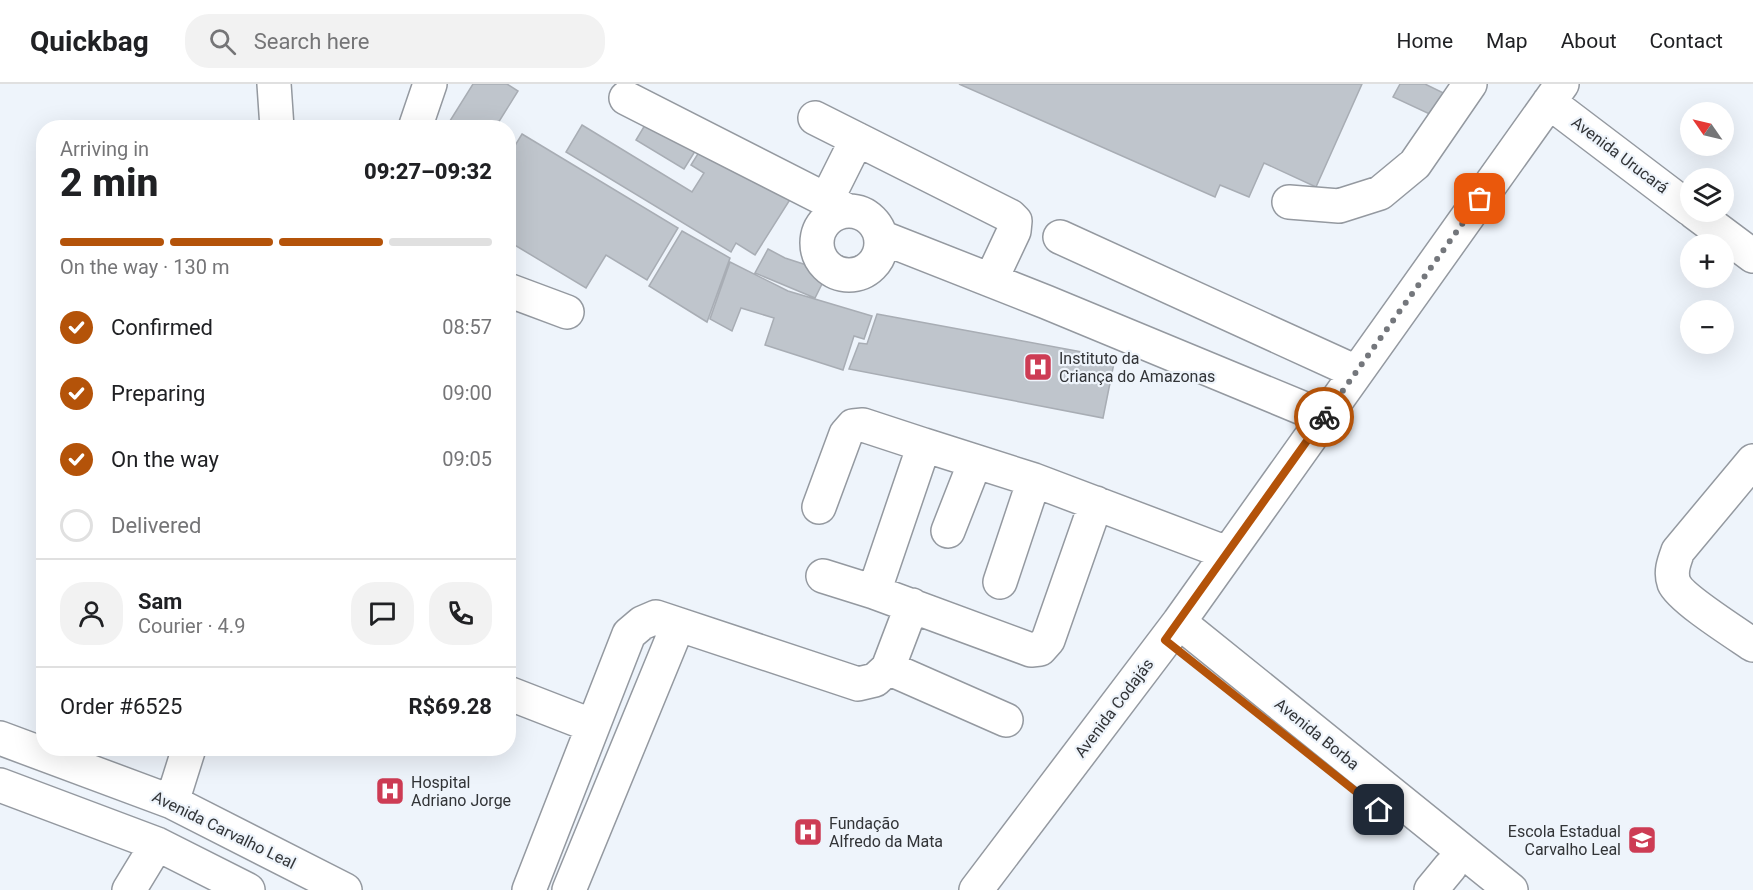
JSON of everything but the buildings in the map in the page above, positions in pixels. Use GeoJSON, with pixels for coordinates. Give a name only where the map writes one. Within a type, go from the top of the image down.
{"type":"FeatureCollection","features":[{"type":"Feature","properties":{"kind":"street"},"geometry":{"type":"LineString","coordinates":[[274,84],[276,120]]}},
{"type":"Feature","properties":{"kind":"street"},"geometry":{"type":"LineString","coordinates":[[418,120],[430,84]]}},
{"type":"Feature","properties":{"kind":"street"},"geometry":{"type":"LineString","coordinates":[[1289,202],[1339,206],[1380,193],[1415,164],[1470,84]]}},
{"type":"Feature","properties":{"kind":"street","name":"Avenida Urucará"},"geometry":{"type":"LineString","coordinates":[[1555,93],[1680,199]]}},
{"type":"Feature","properties":{"kind":"street","name":"Avenida Codajás"},"geometry":{"type":"LineString","coordinates":[[976,890],[1172,631],[1555,93]]}},
{"type":"Feature","properties":{"kind":"street"},"geometry":{"type":"LineString","coordinates":[[626,98],[837,206],[860,212],[869,218],[877,226],[881,237],[878,258],[871,267],[850,276],[839,274],[822,260],[818,250],[818,239],[821,228],[837,213],[837,206],[857,139]]}},
{"type":"Feature","properties":{"kind":"street"},"geometry":{"type":"LineString","coordinates":[[814,118],[1010,216],[1015,221],[1014,231],[991,280]]}},
{"type":"Feature","properties":{"kind":"street"},"geometry":{"type":"LineString","coordinates":[[1707,222],[1753,256]]}},
{"type":"Feature","properties":{"kind":"street"},"geometry":{"type":"LineString","coordinates":[[881,237],[1324,417]]}},
{"type":"Feature","properties":{"kind":"street"},"geometry":{"type":"LineString","coordinates":[[1060,237],[1356,372]]}},
{"type":"Feature","properties":{"kind":"street"},"geometry":{"type":"LineString","coordinates":[[516,293],[567,312]]}},
{"type":"Feature","properties":{"kind":"street"},"geometry":{"type":"LineString","coordinates":[[819,507],[846,434],[853,426],[863,425],[1034,480],[1227,553]]}},
{"type":"Feature","properties":{"kind":"street"},"geometry":{"type":"LineString","coordinates":[[874,592],[924,445]]}},
{"type":"Feature","properties":{"kind":"street"},"geometry":{"type":"LineString","coordinates":[[1753,460],[1678,551],[1672,567],[1675,585],[1690,601],[1753,645]]}},
{"type":"Feature","properties":{"kind":"street"},"geometry":{"type":"LineString","coordinates":[[948,531],[975,462]]}},
{"type":"Feature","properties":{"kind":"street"},"geometry":{"type":"LineString","coordinates":[[1000,582],[1034,480]]}},
{"type":"Feature","properties":{"kind":"street"},"geometry":{"type":"LineString","coordinates":[[823,576],[912,605],[1031,650],[1040,649],[1048,640],[1096,503]]}},
{"type":"Feature","properties":{"kind":"street"},"geometry":{"type":"LineString","coordinates":[[529,890],[629,634],[642,622],[656,617],[858,684],[875,680],[888,668],[912,605]]}},
{"type":"Feature","properties":{"kind":"street"},"geometry":{"type":"LineString","coordinates":[[569,890],[678,625]]}},
{"type":"Feature","properties":{"kind":"street","name":"Avenida Borba"},"geometry":{"type":"LineString","coordinates":[[1172,631],[1441,879],[1478,890]]}},
{"type":"Feature","properties":{"kind":"street","name":"Avenida Borba"},"geometry":{"type":"LineString","coordinates":[[1172,631],[1511,890]]}},
{"type":"Feature","properties":{"kind":"street"},"geometry":{"type":"LineString","coordinates":[[888,668],[1006,720]]}},
{"type":"Feature","properties":{"kind":"street"},"geometry":{"type":"LineString","coordinates":[[516,696],[593,726]]}},
{"type":"Feature","properties":{"kind":"street","name":"Avenida Carvalho Leal"},"geometry":{"type":"LineString","coordinates":[[0,738],[36,751]]}},
{"type":"Feature","properties":{"kind":"street","name":"Avenida Carvalho Leal"},"geometry":{"type":"LineString","coordinates":[[48,756],[172,802],[345,890]]}},
{"type":"Feature","properties":{"kind":"street"},"geometry":{"type":"LineString","coordinates":[[172,802],[186,756]]}},
{"type":"Feature","properties":{"kind":"street"},"geometry":{"type":"LineString","coordinates":[[0,785],[157,844],[248,890]]}},
{"type":"Feature","properties":{"kind":"street"},"geometry":{"type":"LineString","coordinates":[[129,890],[157,844]]}},
{"type":"Feature","properties":{"kind":"way so far"},"geometry":{"type":"LineString","coordinates":[[1324,417],[1480,199]]}},
{"type":"Feature","properties":{"kind":"place","name":"Instituto da Criança do Amazonas"},"geometry":{"type":"Point","coordinates":[1038,367]}},
{"type":"Feature","properties":{"kind":"place","name":"Hospital Adriano Jorge"},"geometry":{"type":"Point","coordinates":[390,791]}},
{"type":"Feature","properties":{"kind":"place","name":"Fundação Alfredo da Mata"},"geometry":{"type":"Point","coordinates":[808,832]}},
{"type":"Feature","properties":{"kind":"place","name":"Escola Estadual Carvalho Leal"},"geometry":{"type":"Point","coordinates":[1642,840]}},
{"type":"Feature","properties":{"kind":"route"},"geometry":{"type":"LineString","coordinates":[[1324,417],[1165,640],[1379,810]]}}]}
